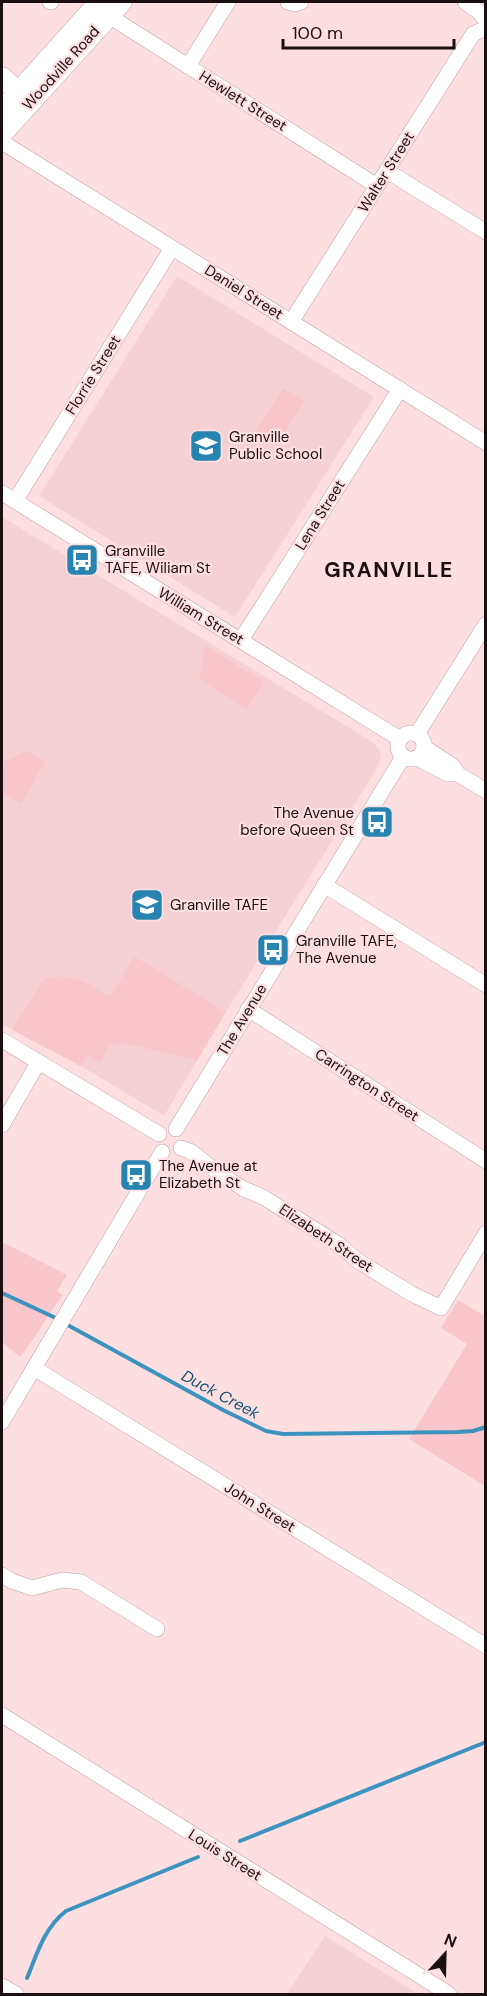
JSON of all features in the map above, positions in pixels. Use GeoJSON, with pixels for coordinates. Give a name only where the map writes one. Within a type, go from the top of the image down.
{"type":"FeatureCollection","features":[{"type":"Feature","properties":{"kind":"main road","name":"Woodville Road"},"geometry":{"type":"LineString","coordinates":[[2,134],[23,97],[110,6]]}},
{"type":"Feature","properties":{"kind":"main road"},"geometry":{"type":"LineString","coordinates":[[2,77],[23,97]]}},
{"type":"Feature","properties":{"kind":"main road","name":"Woodville Road"},"geometry":{"type":"LineString","coordinates":[[2,110],[23,97]]}},
{"type":"Feature","properties":{"kind":"street"},"geometry":{"type":"LineString","coordinates":[[188,66],[228,2]]}},
{"type":"Feature","properties":{"kind":"street"},"geometry":{"type":"LineString","coordinates":[[288,2],[295,4],[301,2]]}},
{"type":"Feature","properties":{"kind":"street"},"geometry":{"type":"LineString","coordinates":[[465,2],[486,20]]}},
{"type":"Feature","properties":{"kind":"street","name":"Hewlett Street"},"geometry":{"type":"LineString","coordinates":[[110,6],[188,66],[377,186]]}},
{"type":"Feature","properties":{"kind":"street","name":"Walter Street"},"geometry":{"type":"LineString","coordinates":[[291,322],[473,34],[486,28]]}},
{"type":"Feature","properties":{"kind":"street","name":"Daniel Street"},"geometry":{"type":"LineString","coordinates":[[2,142],[486,443]]}},
{"type":"Feature","properties":{"kind":"street"},"geometry":{"type":"LineString","coordinates":[[387,171],[486,232]]}},
{"type":"Feature","properties":{"kind":"street","name":"Florrie Street"},"geometry":{"type":"LineString","coordinates":[[8,497],[172,248]]}},
{"type":"Feature","properties":{"kind":"street","name":"Lena Street"},"geometry":{"type":"LineString","coordinates":[[241,640],[400,390]]}},
{"type":"Feature","properties":{"kind":"street","name":"William Street"},"geometry":{"type":"LineString","coordinates":[[8,497],[400,739],[398,750],[415,749]]}},
{"type":"Feature","properties":{"kind":"street","name":"The Avenue"},"geometry":{"type":"LineString","coordinates":[[176,1129],[324,885],[415,749],[486,624]]}},
{"type":"Feature","properties":{"kind":"street"},"geometry":{"type":"LineString","coordinates":[[415,749],[448,774],[458,774],[486,791]]}},
{"type":"Feature","properties":{"kind":"street"},"geometry":{"type":"LineString","coordinates":[[324,885],[486,985]]}},
{"type":"Feature","properties":{"kind":"street","name":"Carrington Street"},"geometry":{"type":"LineString","coordinates":[[248,1009],[486,1161]]}},
{"type":"Feature","properties":{"kind":"street"},"geometry":{"type":"LineString","coordinates":[[2,1040],[159,1134]]}},
{"type":"Feature","properties":{"kind":"street"},"geometry":{"type":"LineString","coordinates":[[2,1125],[38,1063]]}},
{"type":"Feature","properties":{"kind":"street"},"geometry":{"type":"LineString","coordinates":[[168,1128],[176,1129],[183,1140],[181,1148],[175,1154],[162,1152],[157,1146],[159,1134],[168,1128]]}},
{"type":"Feature","properties":{"kind":"street","name":"Elizabeth Street"},"geometry":{"type":"LineString","coordinates":[[181,1148],[190,1151],[220,1174],[244,1189],[263,1197],[338,1244],[358,1261],[412,1294],[441,1308],[486,1233]]}},
{"type":"Feature","properties":{"kind":"street"},"geometry":{"type":"LineString","coordinates":[[2,1422],[162,1152]]}},
{"type":"Feature","properties":{"kind":"street","name":"John Street"},"geometry":{"type":"LineString","coordinates":[[33,1368],[486,1647]]}},
{"type":"Feature","properties":{"kind":"street"},"geometry":{"type":"LineString","coordinates":[[2,1575],[32,1588],[62,1580],[81,1582],[157,1629]]}},
{"type":"Feature","properties":{"kind":"street","name":"Louis Street"},"geometry":{"type":"LineString","coordinates":[[2,1714],[449,1995]]}},
{"type":"Feature","properties":{"kind":"street"},"geometry":{"type":"LineString","coordinates":[[2,1986],[16,1995]]}},
{"type":"Feature","properties":{"kind":"shaded area","name":"Granville Public School"},"geometry":{"type":"Polygon","coordinates":[[[177,276],[374,397],[235,617],[39,496],[177,276]]]}},
{"type":"Feature","properties":{"kind":"shaded area"},"geometry":{"type":"Polygon","coordinates":[[[283,389],[304,401],[277,445],[256,432],[283,389]]]}},
{"type":"Feature","properties":{"kind":"shaded area","name":"Granville TAFE"},"geometry":{"type":"Polygon","coordinates":[[[2,517],[374,743],[381,753],[379,765],[164,1116],[81,1066],[2,1024],[2,517]]]}},
{"type":"Feature","properties":{"kind":"shaded area"},"geometry":{"type":"Polygon","coordinates":[[[205,646],[264,682],[247,709],[199,679],[205,646]]]}},
{"type":"Feature","properties":{"kind":"shaded area"},"geometry":{"type":"Polygon","coordinates":[[[26,751],[45,762],[21,803],[2,792],[2,763],[26,751]]]}},
{"type":"Feature","properties":{"kind":"shaded area"},"geometry":{"type":"Polygon","coordinates":[[[135,957],[226,1012],[197,1060],[124,1043],[109,1045],[101,1061],[88,1055],[81,1066],[12,1030],[44,979],[71,978],[110,996],[135,957]]]}},
{"type":"Feature","properties":{"kind":"shaded area"},"geometry":{"type":"Polygon","coordinates":[[[2,1242],[67,1275],[57,1291],[63,1295],[20,1357],[2,1342],[2,1242]]]}},
{"type":"Feature","properties":{"kind":"shaded area"},"geometry":{"type":"Polygon","coordinates":[[[458,1300],[485,1316],[485,1486],[409,1439],[467,1344],[441,1328],[458,1300]]]}},
{"type":"Feature","properties":{"kind":"shaded area"},"geometry":{"type":"Polygon","coordinates":[[[325,1936],[418,1994],[287,1994],[325,1936]]]}},
{"type":"Feature","properties":{"kind":"waterway","name":"Duck Creek"},"geometry":{"type":"LineString","coordinates":[[2,1293],[58,1319]]}},
{"type":"Feature","properties":{"kind":"waterway","name":"Duck Creek"},"geometry":{"type":"LineString","coordinates":[[64,1323],[266,1431],[283,1434],[458,1432],[486,1427]]}},
{"type":"Feature","properties":{"kind":"waterway"},"geometry":{"type":"LineString","coordinates":[[240,1841],[486,1742]]}},
{"type":"Feature","properties":{"kind":"waterway"},"geometry":{"type":"LineString","coordinates":[[27,1978],[47,1933],[66,1911],[198,1857]]}},
{"type":"Feature","properties":{"kind":"place","name":"Granville Public School"},"geometry":{"type":"Point","coordinates":[206,446]}},
{"type":"Feature","properties":{"kind":"place","name":"Granville TAFE, Wiliam St"},"geometry":{"type":"Point","coordinates":[82,560]}},
{"type":"Feature","properties":{"kind":"place","name":"The Avenue before Queen St"},"geometry":{"type":"Point","coordinates":[377,822]}},
{"type":"Feature","properties":{"kind":"place","name":"Granville TAFE"},"geometry":{"type":"Point","coordinates":[147,905]}},
{"type":"Feature","properties":{"kind":"place","name":"Granville TAFE, The Avenue"},"geometry":{"type":"Point","coordinates":[273,950]}},
{"type":"Feature","properties":{"kind":"place","name":"The Avenue at Elizabeth St"},"geometry":{"type":"Point","coordinates":[136,1175]}},
{"type":"Feature","properties":{"kind":"district","name":"GRANVILLE"},"geometry":{"type":"Point","coordinates":[389,570]}}]}
